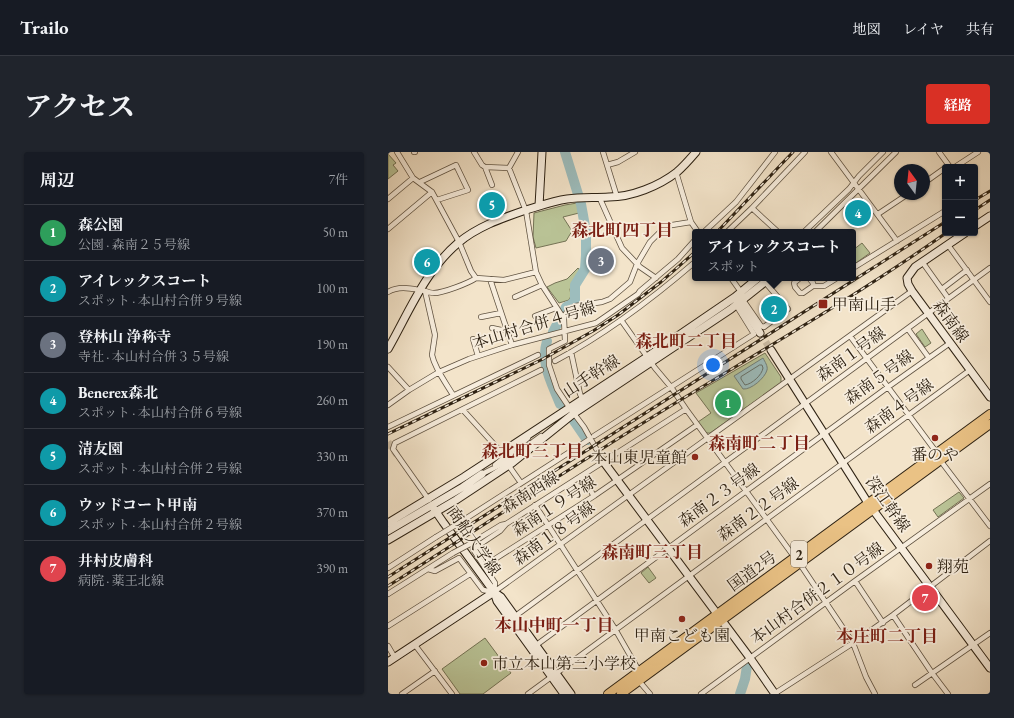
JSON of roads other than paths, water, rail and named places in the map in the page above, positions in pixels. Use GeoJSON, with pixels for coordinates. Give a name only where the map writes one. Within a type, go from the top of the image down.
{"type":"FeatureCollection","features":[{"type":"Feature","properties":{"kind":"highway","name":"国道2号"},"geometry":{"type":"LineString","coordinates":[[939,457],[990,414]]}},
{"type":"Feature","properties":{"kind":"highway","name":"国道2号"},"geometry":{"type":"LineString","coordinates":[[608,694],[639,670],[719,617],[939,457],[990,424]]}},
{"type":"Feature","properties":{"kind":"highway","name":"国道2号"},"geometry":{"type":"LineString","coordinates":[[621,694],[719,617]]}},
{"type":"Feature","properties":{"kind":"street"},"geometry":{"type":"LineString","coordinates":[[397,152],[414,178],[432,192],[459,242],[466,260],[476,278]]}},
{"type":"Feature","properties":{"kind":"street"},"geometry":{"type":"LineString","coordinates":[[474,152],[482,165],[485,167],[492,185]]}},
{"type":"Feature","properties":{"kind":"street"},"geometry":{"type":"LineString","coordinates":[[509,168],[518,152]]}},
{"type":"Feature","properties":{"kind":"street"},"geometry":{"type":"LineString","coordinates":[[539,206],[542,152]]}},
{"type":"Feature","properties":{"kind":"street"},"geometry":{"type":"LineString","coordinates":[[603,152],[617,197]]}},
{"type":"Feature","properties":{"kind":"street"},"geometry":{"type":"LineString","coordinates":[[607,165],[618,162],[635,152]]}},
{"type":"Feature","properties":{"kind":"street"},"geometry":{"type":"LineString","coordinates":[[388,349],[440,261],[459,242],[488,223],[539,206],[582,197],[617,197],[636,192],[662,181],[676,172],[696,152]]}},
{"type":"Feature","properties":{"kind":"street"},"geometry":{"type":"LineString","coordinates":[[707,229],[736,202],[776,152]]}},
{"type":"Feature","properties":{"kind":"street"},"geometry":{"type":"LineString","coordinates":[[730,229],[805,152]]}},
{"type":"Feature","properties":{"kind":"street"},"geometry":{"type":"LineString","coordinates":[[831,152],[897,240]]}},
{"type":"Feature","properties":{"kind":"street"},"geometry":{"type":"LineString","coordinates":[[807,229],[883,152]]}},
{"type":"Feature","properties":{"kind":"street"},"geometry":{"type":"LineString","coordinates":[[818,229],[896,152]]}},
{"type":"Feature","properties":{"kind":"street"},"geometry":{"type":"LineString","coordinates":[[939,152],[946,164]]}},
{"type":"Feature","properties":{"kind":"street"},"geometry":{"type":"LineString","coordinates":[[960,164],[978,152]]}},
{"type":"Feature","properties":{"kind":"street"},"geometry":{"type":"LineString","coordinates":[[420,182],[456,165],[468,190],[437,200]]}},
{"type":"Feature","properties":{"kind":"street"},"geometry":{"type":"LineString","coordinates":[[485,167],[509,168]]}},
{"type":"Feature","properties":{"kind":"street"},"geometry":{"type":"LineString","coordinates":[[509,168],[526,210],[536,272],[542,285],[563,317],[565,341],[549,349],[549,365],[557,389],[584,427],[603,461],[750,658],[775,694],[894,616],[990,541]]}},
{"type":"Feature","properties":{"kind":"street"},"geometry":{"type":"LineString","coordinates":[[930,179],[942,171]]}},
{"type":"Feature","properties":{"kind":"street"},"geometry":{"type":"LineString","coordinates":[[676,172],[691,222],[696,229]]}},
{"type":"Feature","properties":{"kind":"street"},"geometry":{"type":"LineString","coordinates":[[388,199],[414,178]]}},
{"type":"Feature","properties":{"kind":"street"},"geometry":{"type":"LineString","coordinates":[[388,229],[432,192]]}},
{"type":"Feature","properties":{"kind":"street"},"geometry":{"type":"LineString","coordinates":[[601,197],[601,201],[618,242],[622,248],[637,264],[656,278]]}},
{"type":"Feature","properties":{"kind":"street"},"geometry":{"type":"LineString","coordinates":[[878,214],[899,200]]}},
{"type":"Feature","properties":{"kind":"street"},"geometry":{"type":"LineString","coordinates":[[752,208],[775,229]]}},
{"type":"Feature","properties":{"kind":"street"},"geometry":{"type":"LineString","coordinates":[[856,266],[942,213]]}},
{"type":"Feature","properties":{"kind":"street"},"geometry":{"type":"LineString","coordinates":[[978,224],[990,216]]}},
{"type":"Feature","properties":{"kind":"street"},"geometry":{"type":"LineString","coordinates":[[563,317],[575,306],[602,302],[610,299],[630,282],[637,264],[650,242],[666,226],[691,222]]}},
{"type":"Feature","properties":{"kind":"street"},"geometry":{"type":"LineString","coordinates":[[948,298],[923,262],[961,236]]}},
{"type":"Feature","properties":{"kind":"street","name":"本山村合併４号線"},"geometry":{"type":"LineString","coordinates":[[388,405],[408,390],[439,372],[478,356],[512,345],[596,323],[638,294],[678,259],[692,243]]}},
{"type":"Feature","properties":{"kind":"street"},"geometry":{"type":"LineString","coordinates":[[948,245],[990,302]]}},
{"type":"Feature","properties":{"kind":"street","name":"森南線"},"geometry":{"type":"LineString","coordinates":[[923,262],[915,267],[907,278],[908,284],[990,397]]}},
{"type":"Feature","properties":{"kind":"street"},"geometry":{"type":"LineString","coordinates":[[555,361],[644,304],[692,264]]}},
{"type":"Feature","properties":{"kind":"street","name":"森南１号線"},"geometry":{"type":"LineString","coordinates":[[512,618],[990,268]]}},
{"type":"Feature","properties":{"kind":"street"},"geometry":{"type":"LineString","coordinates":[[942,289],[967,270]]}},
{"type":"Feature","properties":{"kind":"street"},"geometry":{"type":"LineString","coordinates":[[388,292],[403,287],[410,287],[435,293],[456,287],[476,278],[504,280],[536,272]]}},
{"type":"Feature","properties":{"kind":"street"},"geometry":{"type":"LineString","coordinates":[[490,279],[512,345]]}},
{"type":"Feature","properties":{"kind":"street"},"geometry":{"type":"LineString","coordinates":[[732,281],[739,299],[760,331]]}},
{"type":"Feature","properties":{"kind":"street","name":"山手幹線"},"geometry":{"type":"LineString","coordinates":[[739,299],[755,281]]}},
{"type":"Feature","properties":{"kind":"street","name":"山手幹線"},"geometry":{"type":"LineString","coordinates":[[482,474],[520,445],[539,427],[571,410],[765,281]]}},
{"type":"Feature","properties":{"kind":"street"},"geometry":{"type":"LineString","coordinates":[[594,436],[760,331],[788,309],[767,281]]}},
{"type":"Feature","properties":{"kind":"street"},"geometry":{"type":"LineString","coordinates":[[796,281],[794,283],[795,287],[800,293],[803,293],[813,286],[824,286],[832,281]]}},
{"type":"Feature","properties":{"kind":"street"},"geometry":{"type":"LineString","coordinates":[[811,281],[813,286]]}},
{"type":"Feature","properties":{"kind":"street"},"geometry":{"type":"LineString","coordinates":[[515,297],[542,285]]}},
{"type":"Feature","properties":{"kind":"street"},"geometry":{"type":"LineString","coordinates":[[422,290],[435,336],[432,355],[439,372],[453,395]]}},
{"type":"Feature","properties":{"kind":"street","name":"森南１８号線"},"geometry":{"type":"LineString","coordinates":[[494,592],[912,291]]}},
{"type":"Feature","properties":{"kind":"street"},"geometry":{"type":"LineString","coordinates":[[534,316],[558,310]]}},
{"type":"Feature","properties":{"kind":"street"},"geometry":{"type":"LineString","coordinates":[[481,317],[501,313]]}},
{"type":"Feature","properties":{"kind":"street"},"geometry":{"type":"LineString","coordinates":[[621,320],[648,359],[671,387],[696,426],[725,462],[826,602],[853,643],[866,677],[875,694]]}},
{"type":"Feature","properties":{"kind":"street"},"geometry":{"type":"LineString","coordinates":[[492,328],[502,330],[506,328]]}},
{"type":"Feature","properties":{"kind":"street"},"geometry":{"type":"LineString","coordinates":[[908,329],[929,358]]}},
{"type":"Feature","properties":{"kind":"street"},"geometry":{"type":"LineString","coordinates":[[850,336],[909,414],[990,526]]}},
{"type":"Feature","properties":{"kind":"street"},"geometry":{"type":"LineString","coordinates":[[473,339],[478,356]]}},
{"type":"Feature","properties":{"kind":"street","name":"森南５号線"},"geometry":{"type":"LineString","coordinates":[[825,434],[950,343]]}},
{"type":"Feature","properties":{"kind":"street","name":"深江幹線"},"geometry":{"type":"LineString","coordinates":[[771,350],[871,506],[990,668]]}},
{"type":"Feature","properties":{"kind":"street"},"geometry":{"type":"LineString","coordinates":[[571,352],[582,398]]}},
{"type":"Feature","properties":{"kind":"street"},"geometry":{"type":"LineString","coordinates":[[388,427],[538,355]]}},
{"type":"Feature","properties":{"kind":"street","name":"山手幹線"},"geometry":{"type":"LineString","coordinates":[[388,540],[509,466],[554,429],[582,398],[648,359]]}},
{"type":"Feature","properties":{"kind":"street"},"geometry":{"type":"LineString","coordinates":[[388,367],[408,390]]}},
{"type":"Feature","properties":{"kind":"street"},"geometry":{"type":"LineString","coordinates":[[430,502],[393,449],[394,443],[541,370]]}},
{"type":"Feature","properties":{"kind":"street","name":"森南４号線"},"geometry":{"type":"LineString","coordinates":[[843,463],[970,370]]}},
{"type":"Feature","properties":{"kind":"street","name":"森南西線"},"geometry":{"type":"LineString","coordinates":[[388,594],[453,553],[501,525],[506,524],[686,409]]}},
{"type":"Feature","properties":{"kind":"street"},"geometry":{"type":"LineString","coordinates":[[463,410],[501,452]]}},
{"type":"Feature","properties":{"kind":"street","name":"森南１９号線"},"geometry":{"type":"LineString","coordinates":[[484,566],[594,496],[696,426]]}},
{"type":"Feature","properties":{"kind":"street"},"geometry":{"type":"LineString","coordinates":[[388,523],[430,502],[539,427]]}},
{"type":"Feature","properties":{"kind":"street","name":"山手幹線"},"geometry":{"type":"LineString","coordinates":[[388,531],[430,502],[504,463],[543,434],[554,429]]}},
{"type":"Feature","properties":{"kind":"street","name":"森南２３号線"},"geometry":{"type":"LineString","coordinates":[[534,647],[825,434]]}},
{"type":"Feature","properties":{"kind":"street"},"geometry":{"type":"LineString","coordinates":[[388,568],[590,439]]}},
{"type":"Feature","properties":{"kind":"street","name":"森南２２号線"},"geometry":{"type":"LineString","coordinates":[[528,694],[843,463]]}},
{"type":"Feature","properties":{"kind":"street"},"geometry":{"type":"LineString","coordinates":[[509,466],[521,483]]}},
{"type":"Feature","properties":{"kind":"street"},"geometry":{"type":"LineString","coordinates":[[581,476],[594,496]]}},
{"type":"Feature","properties":{"kind":"street","name":"本山村合併２１０号線"},"geometry":{"type":"LineString","coordinates":[[701,694],[855,580],[990,484]]}},
{"type":"Feature","properties":{"kind":"street","name":"商船大学線"},"geometry":{"type":"LineString","coordinates":[[430,502],[494,592],[501,598],[512,618],[554,675],[571,694]]}},
{"type":"Feature","properties":{"kind":"street"},"geometry":{"type":"LineString","coordinates":[[535,505],[547,526],[615,629],[639,670]]}},
{"type":"Feature","properties":{"kind":"street"},"geometry":{"type":"LineString","coordinates":[[388,662],[494,592],[495,583],[473,550],[500,531],[506,524]]}},
{"type":"Feature","properties":{"kind":"street"},"geometry":{"type":"LineString","coordinates":[[428,569],[435,571],[459,558],[483,590],[494,592]]}},
{"type":"Feature","properties":{"kind":"street"},"geometry":{"type":"LineString","coordinates":[[388,626],[470,574]]}},
{"type":"Feature","properties":{"kind":"street"},"geometry":{"type":"LineString","coordinates":[[855,580],[882,623]]}},
{"type":"Feature","properties":{"kind":"street"},"geometry":{"type":"LineString","coordinates":[[894,616],[932,673],[948,694]]}},
{"type":"Feature","properties":{"kind":"street"},"geometry":{"type":"LineString","coordinates":[[914,684],[990,633]]}},
{"type":"Feature","properties":{"kind":"street"},"geometry":{"type":"LineString","coordinates":[[415,645],[452,694]]}},
{"type":"Feature","properties":{"kind":"street"},"geometry":{"type":"LineString","coordinates":[[388,646],[395,658]]}},
{"type":"Feature","properties":{"kind":"street"},"geometry":{"type":"LineString","coordinates":[[402,694],[435,671]]}},
{"type":"Feature","properties":{"kind":"street","name":"商船大学線"},"geometry":{"type":"LineString","coordinates":[[554,675],[564,694]]}},
{"type":"Feature","properties":{"kind":"street"},"geometry":{"type":"LineString","coordinates":[[639,681],[650,694]]}},
{"type":"Feature","properties":{"kind":"water"},"geometry":{"type":"Polygon","coordinates":[[[763,358],[767,367],[766,373],[754,386],[743,389],[734,376],[763,358]]]}},
{"type":"Feature","properties":{"kind":"waterway"},"geometry":{"type":"LineString","coordinates":[[553,332],[566,307],[572,304],[575,300],[575,285],[585,269],[586,255],[586,232],[581,204],[565,152]]}},
{"type":"Feature","properties":{"kind":"waterway"},"geometry":{"type":"LineString","coordinates":[[547,341],[545,349],[546,366],[560,404]]}},
{"type":"Feature","properties":{"kind":"waterway"},"geometry":{"type":"LineString","coordinates":[[574,421],[587,440]]}},
{"type":"Feature","properties":{"kind":"waterway"},"geometry":{"type":"LineString","coordinates":[[740,694],[745,679],[747,666]]}},
{"type":"Feature","properties":{"kind":"tunnel"},"geometry":{"type":"LineString","coordinates":[[760,333],[771,350]]}},
{"type":"Feature","properties":{"kind":"tunnel"},"geometry":{"type":"LineString","coordinates":[[388,442],[397,455]]}},
{"type":"Feature","properties":{"kind":"railway"},"geometry":{"type":"LineString","coordinates":[[720,229],[793,152]]}},
{"type":"Feature","properties":{"kind":"railway"},"geometry":{"type":"LineString","coordinates":[[978,198],[990,191]]}},
{"type":"Feature","properties":{"kind":"railway"},"geometry":{"type":"LineString","coordinates":[[978,208],[990,200]]}},
{"type":"Feature","properties":{"kind":"railway"},"geometry":{"type":"LineString","coordinates":[[856,279],[942,224]]}},
{"type":"Feature","properties":{"kind":"railway"},"geometry":{"type":"LineString","coordinates":[[388,586],[571,468],[849,298],[942,236]]}},
{"type":"Feature","properties":{"kind":"railway"},"geometry":{"type":"LineString","coordinates":[[388,434],[543,359],[593,331],[618,315],[661,282],[692,255]]}},
{"type":"Feature","properties":{"kind":"railway"},"geometry":{"type":"LineString","coordinates":[[388,577],[852,281]]}},
{"type":"Feature","properties":{"kind":"place","name":"清友園"},"geometry":{"type":"Point","coordinates":[492,205]}},
{"type":"Feature","properties":{"kind":"place","name":"Benerex森北"},"geometry":{"type":"Point","coordinates":[858,213]}},
{"type":"Feature","properties":{"kind":"place","name":"登林山 浄称寺"},"geometry":{"type":"Point","coordinates":[601,261]}},
{"type":"Feature","properties":{"kind":"place","name":"ウッドコート甲南"},"geometry":{"type":"Point","coordinates":[427,262]}},
{"type":"Feature","properties":{"kind":"place","name":"甲南山手"},"geometry":{"type":"Point","coordinates":[823,304]}},
{"type":"Feature","properties":{"kind":"place","name":"アイレックスコート"},"geometry":{"type":"Point","coordinates":[774,309]}},
{"type":"Feature","properties":{"kind":"place","name":"森公園"},"geometry":{"type":"Point","coordinates":[728,403]}},
{"type":"Feature","properties":{"kind":"place","name":"番のや"},"geometry":{"type":"Point","coordinates":[935,438]}},
{"type":"Feature","properties":{"kind":"place","name":"本山東児童館"},"geometry":{"type":"Point","coordinates":[695,457]}},
{"type":"Feature","properties":{"kind":"place","name":"翔苑"},"geometry":{"type":"Point","coordinates":[929,566]}},
{"type":"Feature","properties":{"kind":"place","name":"井村皮膚科"},"geometry":{"type":"Point","coordinates":[925,598]}},
{"type":"Feature","properties":{"kind":"place","name":"甲南こども園"},"geometry":{"type":"Point","coordinates":[682,619]}},
{"type":"Feature","properties":{"kind":"place","name":"市立本山第三小学校"},"geometry":{"type":"Point","coordinates":[484,663]}},
{"type":"Feature","properties":{"kind":"district","name":"森北町四丁目"},"geometry":{"type":"Point","coordinates":[622,230]}},
{"type":"Feature","properties":{"kind":"district","name":"森北町二丁目"},"geometry":{"type":"Point","coordinates":[686,341]}},
{"type":"Feature","properties":{"kind":"district","name":"森南町二丁目"},"geometry":{"type":"Point","coordinates":[759,443]}},
{"type":"Feature","properties":{"kind":"district","name":"森北町三丁目"},"geometry":{"type":"Point","coordinates":[532,451]}},
{"type":"Feature","properties":{"kind":"district","name":"森南町三丁目"},"geometry":{"type":"Point","coordinates":[652,552]}},
{"type":"Feature","properties":{"kind":"district","name":"本山中町一丁目"},"geometry":{"type":"Point","coordinates":[554,625]}},
{"type":"Feature","properties":{"kind":"district","name":"本庄町二丁目"},"geometry":{"type":"Point","coordinates":[887,636]}}]}
